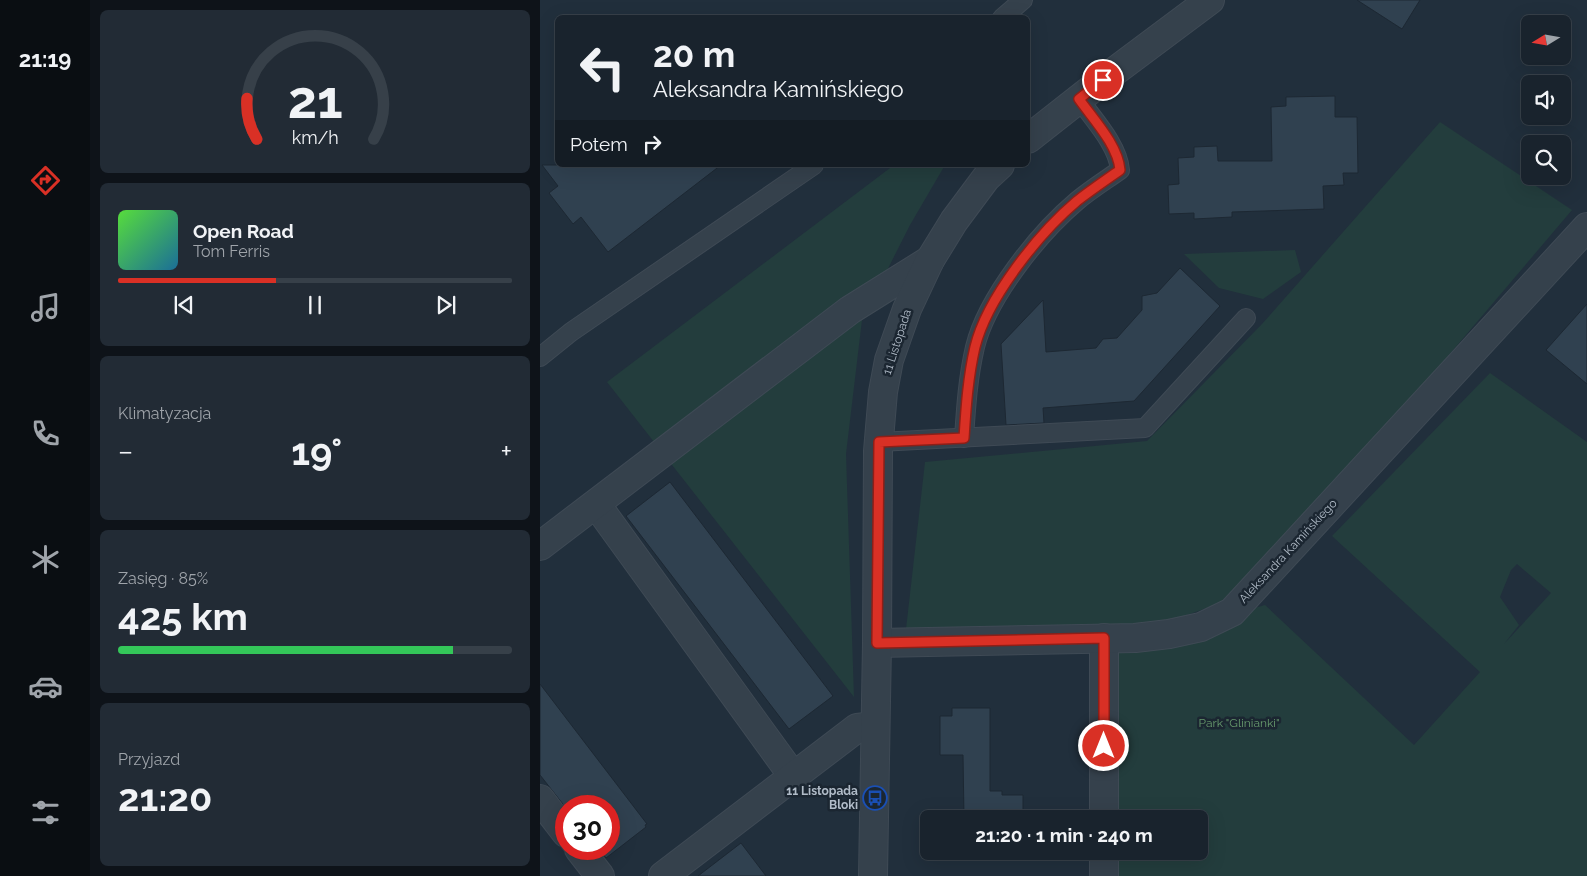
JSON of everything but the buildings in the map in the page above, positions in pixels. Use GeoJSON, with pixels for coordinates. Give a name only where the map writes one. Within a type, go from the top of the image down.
{"type":"FeatureCollection","features":[{"type":"Feature","properties":{"kind":"street"},"geometry":{"type":"LineString","coordinates":[[1030,137],[1210,0]]}},
{"type":"Feature","properties":{"kind":"street","name":"11 Listopada"},"geometry":{"type":"LineString","coordinates":[[873,876],[879,442],[883,392],[889,360],[907,308],[930,260],[954,221],[986,178],[998,167]]}},
{"type":"Feature","properties":{"kind":"street","name":"Aleksandra Kamińskiego"},"geometry":{"type":"LineString","coordinates":[[877,643],[1135,638],[1169,634],[1201,627],[1232,612],[1587,227]]}},
{"type":"Feature","properties":{"kind":"street"},"geometry":{"type":"LineString","coordinates":[[540,546],[850,310],[930,260]]}},
{"type":"Feature","properties":{"kind":"street"},"geometry":{"type":"LineString","coordinates":[[596,504],[793,776]]}},
{"type":"Feature","properties":{"kind":"street"},"geometry":{"type":"LineString","coordinates":[[1104,638],[1104,810]]}},
{"type":"Feature","properties":{"kind":"street"},"geometry":{"type":"LineString","coordinates":[[675,872],[793,776],[857,728],[875,726]]}},
{"type":"Feature","properties":{"kind":"street"},"geometry":{"type":"LineString","coordinates":[[540,799],[555,819]]}},
{"type":"Feature","properties":{"kind":"street"},"geometry":{"type":"LineString","coordinates":[[588,860],[600,876]]}},
{"type":"Feature","properties":{"kind":"street"},"geometry":{"type":"LineString","coordinates":[[1104,860],[1104,876]]}},
{"type":"Feature","properties":{"kind":"lane"},"geometry":{"type":"LineString","coordinates":[[1006,15],[1023,0]]}},
{"type":"Feature","properties":{"kind":"lane"},"geometry":{"type":"LineString","coordinates":[[964,438],[967,386],[975,345],[985,321],[1005,284],[1047,231],[1077,202],[1120,170],[1119,159],[1113,147],[1079,99]]}},
{"type":"Feature","properties":{"kind":"lane"},"geometry":{"type":"LineString","coordinates":[[540,357],[579,326],[811,167]]}},
{"type":"Feature","properties":{"kind":"lane"},"geometry":{"type":"LineString","coordinates":[[879,442],[1145,428],[1246,318]]}},
{"type":"Feature","properties":{"kind":"green space"},"geometry":{"type":"Polygon","coordinates":[[[1440,122],[1521,176],[1521,185],[1534,185],[1572,210],[1420,389],[1224,602],[1164,623],[905,638],[925,462],[1147,441],[1262,324],[1440,122]]]}},
{"type":"Feature","properties":{"kind":"green space"},"geometry":{"type":"Polygon","coordinates":[[[891,167],[944,167],[910,225],[862,320],[846,454],[854,697],[607,382],[891,167]]]}},
{"type":"Feature","properties":{"kind":"green space"},"geometry":{"type":"Polygon","coordinates":[[[1295,250],[1301,272],[1263,299],[1219,288],[1184,254],[1295,250]]]}},
{"type":"Feature","properties":{"kind":"green space","name":"Park \"Glinianki\""},"geometry":{"type":"Polygon","coordinates":[[[1490,373],[1587,442],[1587,876],[1116,876],[1115,860],[1208,860],[1208,810],[1114,810],[1111,649],[1265,605],[1414,745],[1480,672],[1332,536],[1490,373]],[[1517,564],[1511,570],[1500,597],[1519,625],[1504,644],[1551,593],[1517,564]]]}},
{"type":"Feature","properties":{"kind":"place","name":"11 Listopada Bloki"},"geometry":{"type":"Point","coordinates":[875,798]}},
{"type":"Feature","properties":{"kind":"route"},"geometry":{"type":"LineString","coordinates":[[1103,80],[1079,99],[1113,147],[1119,159],[1120,170],[1067,211],[1028,253],[1005,284],[985,321],[975,345],[967,386],[964,438],[879,442],[877,643],[1104,638],[1104,746]]}}]}
